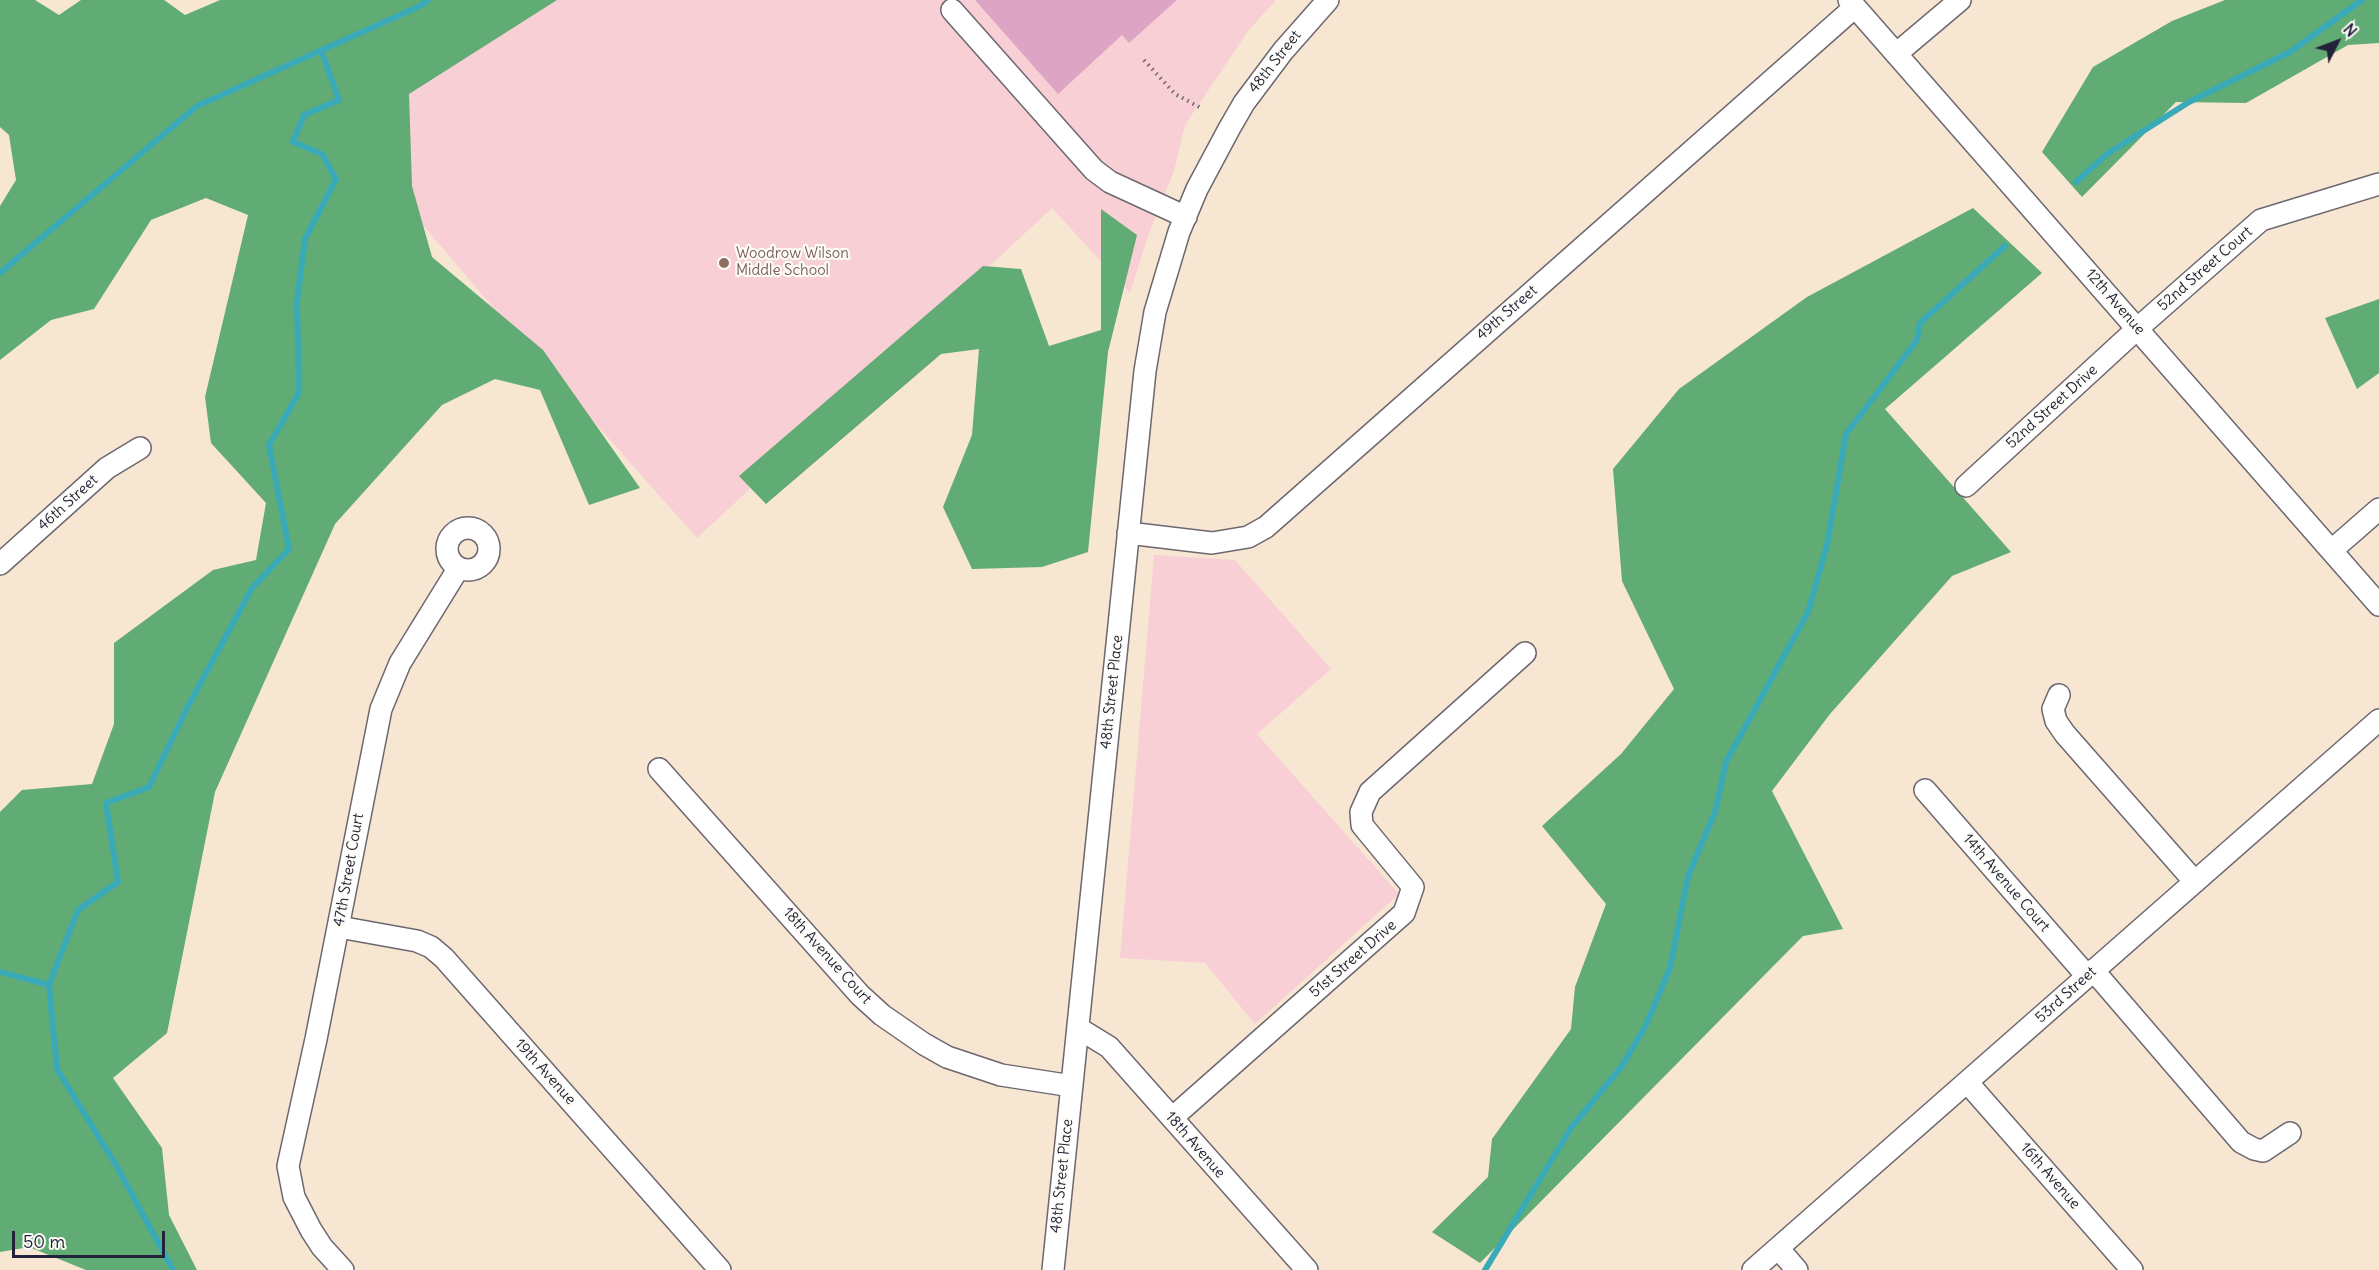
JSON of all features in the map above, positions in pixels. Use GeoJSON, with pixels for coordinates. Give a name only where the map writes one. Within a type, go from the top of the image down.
{"type":"FeatureCollection","features":[{"type":"Feature","properties":{"kind":"street","name":"48th Street"},"geometry":{"type":"LineString","coordinates":[[1229,129],[1244,103],[1283,51],[1328,0]]}},
{"type":"Feature","properties":{"kind":"street"},"geometry":{"type":"LineString","coordinates":[[1896,54],[1960,0]]}},
{"type":"Feature","properties":{"kind":"street","name":"12th Avenue"},"geometry":{"type":"LineString","coordinates":[[1852,3],[2379,605]]}},
{"type":"Feature","properties":{"kind":"street","name":"49th Street"},"geometry":{"type":"LineString","coordinates":[[1128,533],[1212,543],[1248,537],[1266,527],[1852,3]]}},
{"type":"Feature","properties":{"kind":"street"},"geometry":{"type":"LineString","coordinates":[[952,10],[1094,170],[1110,182],[1186,217]]}},
{"type":"Feature","properties":{"kind":"street","name":"48th Street Place"},"geometry":{"type":"LineString","coordinates":[[1053,1270],[1145,371],[1154,322],[1179,232],[1197,189],[1229,129]]}},
{"type":"Feature","properties":{"kind":"street","name":"52nd Street Court"},"geometry":{"type":"LineString","coordinates":[[2138,328],[2261,220],[2379,184]]}},
{"type":"Feature","properties":{"kind":"street","name":"52nd Street Drive"},"geometry":{"type":"LineString","coordinates":[[1966,486],[2138,328]]}},
{"type":"Feature","properties":{"kind":"street","name":"46th Street"},"geometry":{"type":"LineString","coordinates":[[0,564],[107,468],[140,448]]}},
{"type":"Feature","properties":{"kind":"street"},"geometry":{"type":"LineString","coordinates":[[2332,550],[2379,509]]}},
{"type":"Feature","properties":{"kind":"street","name":"47th Street Court"},"geometry":{"type":"LineString","coordinates":[[343,1270],[322,1247],[311,1230],[294,1197],[288,1166],[339,927],[381,709],[400,663],[458,568]]}},
{"type":"Feature","properties":{"kind":"street","name":"51st Street Drive"},"geometry":{"type":"LineString","coordinates":[[1172,1118],[1404,913],[1413,887],[1362,825],[1360,812],[1370,792],[1525,653]]}},
{"type":"Feature","properties":{"kind":"street"},"geometry":{"type":"LineString","coordinates":[[2059,695],[2053,709],[2056,721],[2065,734],[2195,882]]}},
{"type":"Feature","properties":{"kind":"street","name":"53rd Street"},"geometry":{"type":"LineString","coordinates":[[1753,1270],[2379,720]]}},
{"type":"Feature","properties":{"kind":"street","name":"18th Avenue Court"},"geometry":{"type":"LineString","coordinates":[[659,769],[860,995],[882,1014],[924,1044],[947,1056],[1001,1075],[1072,1086]]}},
{"type":"Feature","properties":{"kind":"street","name":"14th Avenue Court"},"geometry":{"type":"LineString","coordinates":[[1925,790],[2241,1142],[2254,1149],[2263,1150],[2290,1133]]}},
{"type":"Feature","properties":{"kind":"street","name":"19th Avenue"},"geometry":{"type":"LineString","coordinates":[[339,927],[417,941],[431,947],[444,958],[720,1270]]}},
{"type":"Feature","properties":{"kind":"street","name":"18th Avenue"},"geometry":{"type":"LineString","coordinates":[[1077,1028],[1109,1047],[1307,1270]]}},
{"type":"Feature","properties":{"kind":"street","name":"16th Avenue"},"geometry":{"type":"LineString","coordinates":[[1967,1082],[2132,1270]]}},
{"type":"Feature","properties":{"kind":"street"},"geometry":{"type":"LineString","coordinates":[[1778,1248],[1797,1270]]}},
{"type":"Feature","properties":{"kind":"path"},"geometry":{"type":"LineString","coordinates":[[1144,60],[1175,94],[1201,108]]}},
{"type":"Feature","properties":{"kind":"shaded area","name":"Woodrow Wilson Middle School"},"geometry":{"type":"Polygon","coordinates":[[[390,0],[1276,0],[1248,31],[1185,125],[1174,171],[1149,233],[1130,293],[1052,208],[697,538],[509,326],[300,81],[390,0]]]}},
{"type":"Feature","properties":{"kind":"shaded area"},"geometry":{"type":"Polygon","coordinates":[[[1154,555],[1235,560],[1331,669],[1257,734],[1399,894],[1255,1024],[1205,963],[1120,958],[1154,555]]]}},
{"type":"Feature","properties":{"kind":"green space"},"geometry":{"type":"Polygon","coordinates":[[[0,0],[35,0],[59,15],[81,0],[164,0],[185,15],[220,0],[557,0],[409,94],[412,186],[432,257],[543,350],[640,488],[589,505],[540,390],[495,379],[442,405],[335,524],[215,792],[167,1033],[113,1078],[162,1148],[169,1215],[197,1270],[86,1270],[29,1247],[0,1252],[0,812],[22,790],[92,784],[114,724],[114,643],[213,570],[256,560],[266,503],[211,443],[205,397],[248,215],[206,198],[151,220],[94,309],[51,320],[0,360],[0,206],[16,180],[9,135],[0,127],[0,0]]]}},
{"type":"Feature","properties":{"kind":"green space"},"geometry":{"type":"Polygon","coordinates":[[[2225,0],[2379,0],[2379,43],[2348,45],[2246,103],[2176,102],[2082,197],[2042,152],[2093,67],[2172,21],[2225,0]]]}},
{"type":"Feature","properties":{"kind":"green space"},"geometry":{"type":"Polygon","coordinates":[[[1973,208],[2042,273],[1885,409],[2011,552],[1952,576],[1830,714],[1772,791],[1843,929],[1803,936],[1480,1263],[1432,1232],[1488,1177],[1492,1139],[1571,1029],[1575,987],[1606,904],[1542,826],[1621,754],[1674,689],[1622,581],[1613,469],[1679,389],[1807,297],[1973,208]]]}},
{"type":"Feature","properties":{"kind":"green space"},"geometry":{"type":"Polygon","coordinates":[[[1101,209],[1137,235],[1108,352],[1088,552],[1042,567],[972,569],[943,507],[972,435],[979,349],[941,354],[766,504],[739,476],[983,266],[1021,269],[1049,346],[1101,330],[1101,209]]]}},
{"type":"Feature","properties":{"kind":"green space"},"geometry":{"type":"Polygon","coordinates":[[[2379,299],[2379,373],[2357,389],[2325,318],[2379,299]]]}},
{"type":"Feature","properties":{"kind":"building"},"geometry":{"type":"Polygon","coordinates":[[[975,0],[1177,0],[1129,43],[1122,35],[1058,94],[975,0]]]}},
{"type":"Feature","properties":{"kind":"waterway"},"geometry":{"type":"LineString","coordinates":[[0,273],[197,106],[420,6],[428,0]]}},
{"type":"Feature","properties":{"kind":"waterway"},"geometry":{"type":"LineString","coordinates":[[2076,182],[2107,154],[2189,102],[2290,52],[2362,0]]}},
{"type":"Feature","properties":{"kind":"waterway"},"geometry":{"type":"LineString","coordinates":[[173,1270],[116,1165],[57,1069],[49,985],[78,910],[118,882],[106,803],[149,787],[188,706],[252,588],[289,549],[269,445],[299,393],[297,302],[305,239],[336,179],[322,154],[293,142],[304,115],[339,100],[321,50]]}},
{"type":"Feature","properties":{"kind":"waterway"},"geometry":{"type":"LineString","coordinates":[[1485,1270],[1571,1128],[1622,1066],[1646,1025],[1670,968],[1688,876],[1715,812],[1726,762],[1808,612],[1827,545],[1846,434],[1917,340],[1920,323],[2005,246]]}},
{"type":"Feature","properties":{"kind":"waterway"},"geometry":{"type":"LineString","coordinates":[[0,972],[49,985]]}},
{"type":"Feature","properties":{"kind":"place","name":"Woodrow Wilson Middle School"},"geometry":{"type":"Point","coordinates":[724,263]}}]}
